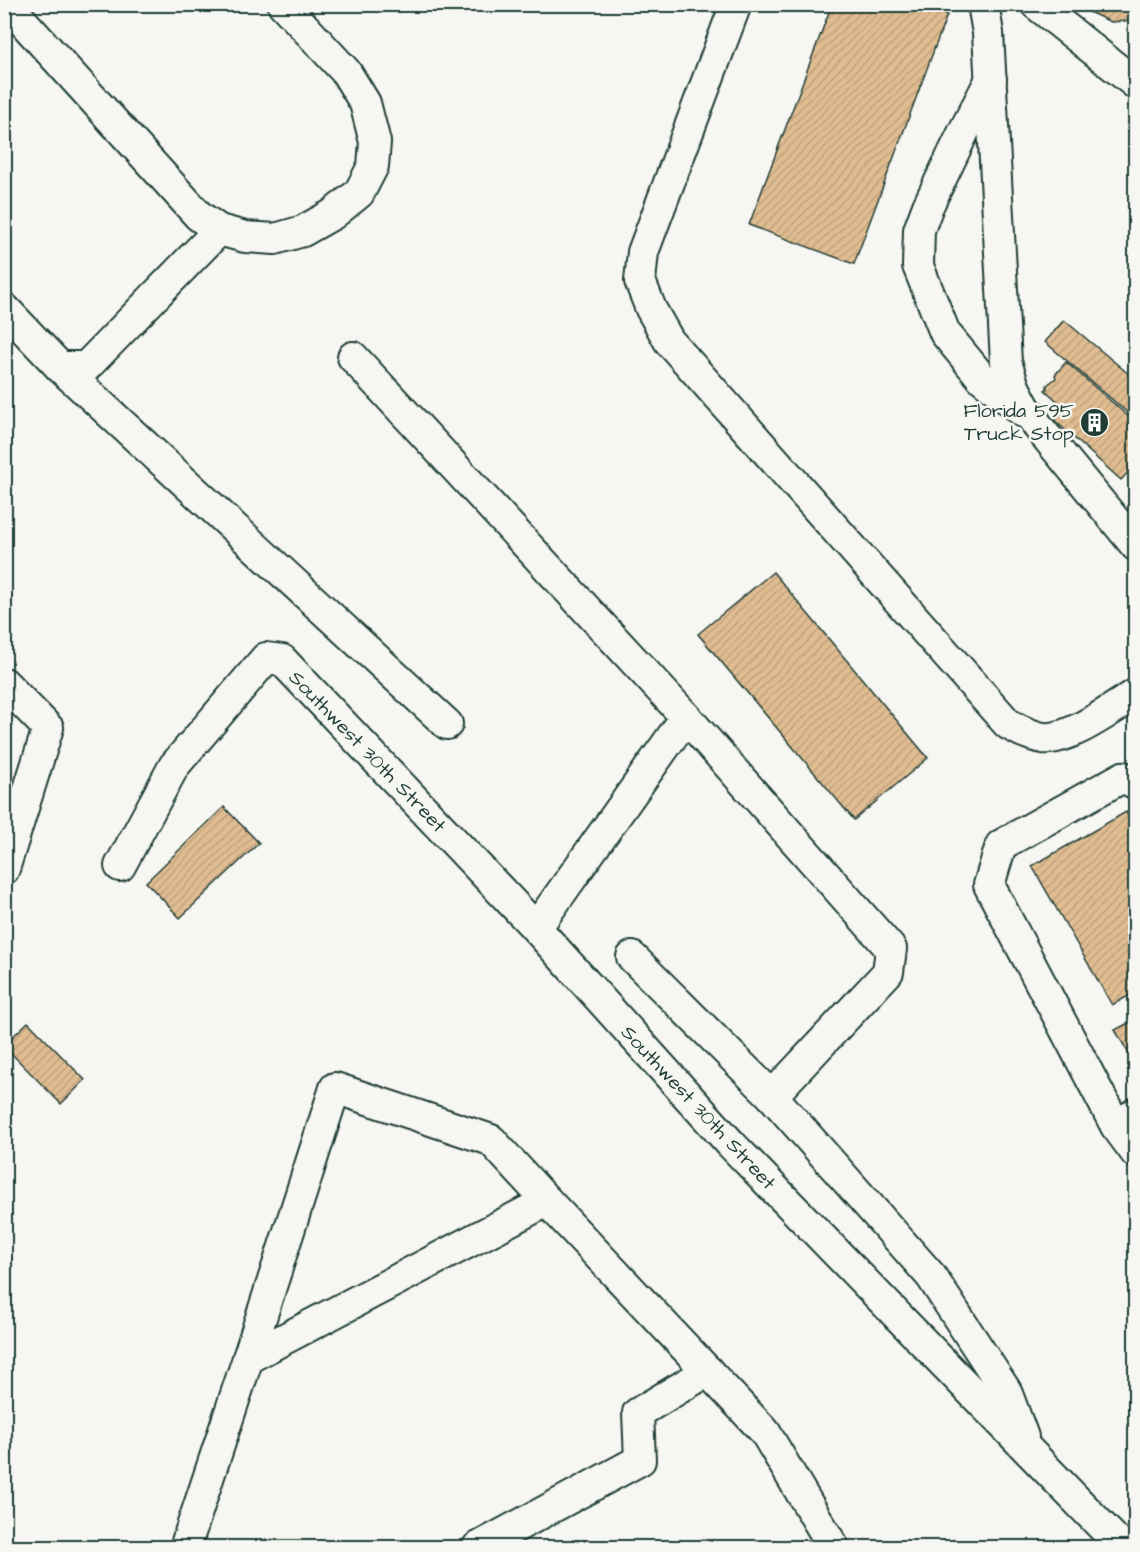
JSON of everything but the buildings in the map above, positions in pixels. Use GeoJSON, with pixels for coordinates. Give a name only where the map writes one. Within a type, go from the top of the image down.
{"type":"FeatureCollection","features":[{"type":"Feature","properties":{"kind":"street"},"geometry":{"type":"LineString","coordinates":[[7,4],[199,216],[219,230],[245,237],[275,239],[303,231],[333,214],[359,193],[373,166],[375,142],[365,103],[346,72],[283,4]]}},
{"type":"Feature","properties":{"kind":"street"},"geometry":{"type":"LineString","coordinates":[[736,4],[643,252],[640,281],[651,309],[669,341],[1008,724],[1027,734],[1045,738],[1069,734],[1136,694]]}},
{"type":"Feature","properties":{"kind":"street"},"geometry":{"type":"LineString","coordinates":[[983,4],[988,33],[991,79],[1006,362],[1014,387],[1024,406],[1136,546]]}},
{"type":"Feature","properties":{"kind":"street"},"geometry":{"type":"LineString","coordinates":[[1036,4],[1136,84]]}},
{"type":"Feature","properties":{"kind":"street"},"geometry":{"type":"LineString","coordinates":[[991,79],[928,206],[920,230],[918,266],[945,333],[982,378],[1036,422]]}},
{"type":"Feature","properties":{"kind":"street"},"geometry":{"type":"LineString","coordinates":[[60,367],[86,367],[219,230]]}},
{"type":"Feature","properties":{"kind":"street"},"geometry":{"type":"LineString","coordinates":[[4,308],[60,367],[447,724]]}},
{"type":"Feature","properties":{"kind":"street"},"geometry":{"type":"LineString","coordinates":[[353,357],[686,717],[891,950],[888,972],[772,1096]]}},
{"type":"Feature","properties":{"kind":"street","name":"Southwest 30th Street"},"geometry":{"type":"LineString","coordinates":[[120,866],[174,766],[266,658],[282,660],[536,928],[731,1144],[1123,1548]]}},
{"type":"Feature","properties":{"kind":"street"},"geometry":{"type":"LineString","coordinates":[[4,683],[48,728],[4,868]]}},
{"type":"Feature","properties":{"kind":"street"},"geometry":{"type":"LineString","coordinates":[[536,928],[686,717]]}},
{"type":"Feature","properties":{"kind":"street"},"geometry":{"type":"LineString","coordinates":[[1136,784],[1123,777],[1001,845],[989,885],[1126,1120],[1136,1153]]}},
{"type":"Feature","properties":{"kind":"street"},"geometry":{"type":"LineString","coordinates":[[632,957],[772,1096],[931,1276],[1006,1391],[1028,1449]]}},
{"type":"Feature","properties":{"kind":"street"},"geometry":{"type":"LineString","coordinates":[[185,1548],[335,1088],[492,1140],[547,1202],[765,1432],[834,1548]]}},
{"type":"Feature","properties":{"kind":"street"},"geometry":{"type":"LineString","coordinates":[[248,1358],[547,1202]]}},
{"type":"Feature","properties":{"kind":"street"},"geometry":{"type":"LineString","coordinates":[[477,1548],[640,1460],[638,1413],[708,1371]]}},
{"type":"Feature","properties":{"kind":"place","name":"Florida 595 Truck Stop"},"geometry":{"type":"Point","coordinates":[1095,422]}}]}
